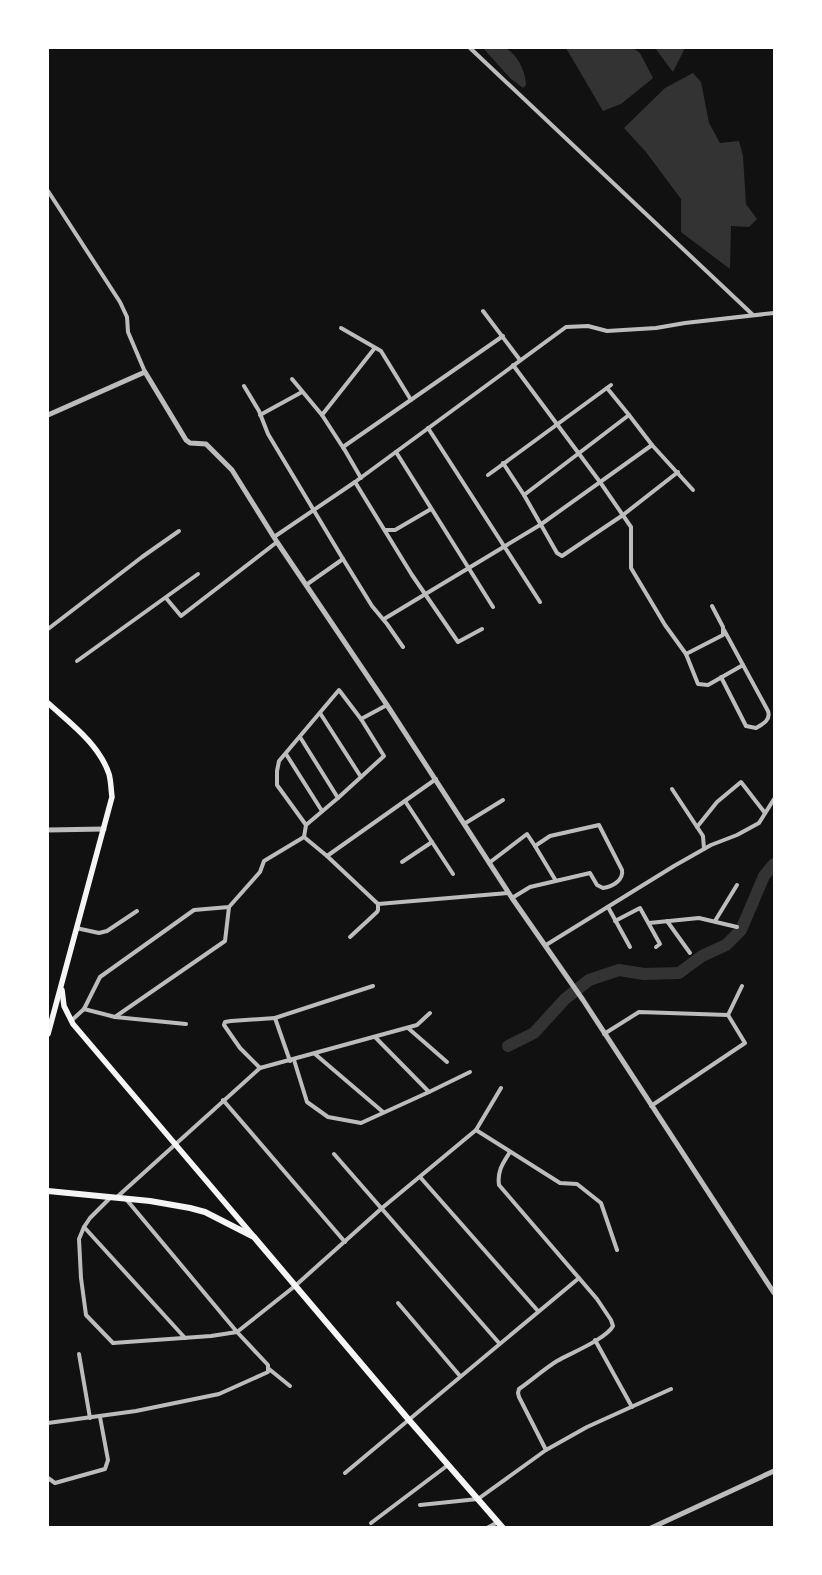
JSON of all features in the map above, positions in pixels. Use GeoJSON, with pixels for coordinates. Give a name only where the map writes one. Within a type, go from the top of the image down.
{"type":"FeatureCollection","features":[{"type":"Feature","properties":{"kind":"main road"},"geometry":{"type":"LineString","coordinates":[[48,703],[81,732],[101,756],[109,775],[112,797],[48,1034]]}},
{"type":"Feature","properties":{"kind":"main road"},"geometry":{"type":"LineString","coordinates":[[63,980],[63,1002],[71,1021],[408,1420],[503,1528]]}},
{"type":"Feature","properties":{"kind":"main road"},"geometry":{"type":"LineString","coordinates":[[48,1191],[175,1205],[205,1212],[254,1237]]}},
{"type":"Feature","properties":{"kind":"street"},"geometry":{"type":"LineString","coordinates":[[470,48],[753,315]]}},
{"type":"Feature","properties":{"kind":"street"},"geometry":{"type":"LineString","coordinates":[[48,191],[120,302],[127,318],[128,332],[145,372],[186,440],[190,444],[206,444],[232,470],[276,540],[436,779],[508,893],[546,945],[774,1292]]}},
{"type":"Feature","properties":{"kind":"street"},"geometry":{"type":"LineString","coordinates":[[483,311],[520,360]]}},
{"type":"Feature","properties":{"kind":"street"},"geometry":{"type":"LineString","coordinates":[[166,598],[181,616],[315,510],[566,327],[588,326],[607,331],[656,328],[774,313]]}},
{"type":"Feature","properties":{"kind":"street"},"geometry":{"type":"LineString","coordinates":[[341,328],[381,352],[411,400]]}},
{"type":"Feature","properties":{"kind":"street"},"geometry":{"type":"LineString","coordinates":[[344,450],[343,447],[503,336]]}},
{"type":"Feature","properties":{"kind":"street"},"geometry":{"type":"LineString","coordinates":[[322,415],[374,348]]}},
{"type":"Feature","properties":{"kind":"street"},"geometry":{"type":"LineString","coordinates":[[513,365],[579,453],[631,527],[631,568],[665,625],[686,654],[698,684],[706,686],[744,665]]}},
{"type":"Feature","properties":{"kind":"street"},"geometry":{"type":"LineString","coordinates":[[48,414],[145,372]]}},
{"type":"Feature","properties":{"kind":"street"},"geometry":{"type":"LineString","coordinates":[[292,379],[322,415],[361,478]]}},
{"type":"Feature","properties":{"kind":"street"},"geometry":{"type":"LineString","coordinates":[[488,475],[611,385]]}},
{"type":"Feature","properties":{"kind":"street"},"geometry":{"type":"LineString","coordinates":[[244,386],[268,434],[343,559],[372,606],[384,619],[403,647]]}},
{"type":"Feature","properties":{"kind":"street"},"geometry":{"type":"LineString","coordinates":[[607,388],[652,445],[693,490]]}},
{"type":"Feature","properties":{"kind":"street"},"geometry":{"type":"LineString","coordinates":[[260,415],[302,392]]}},
{"type":"Feature","properties":{"kind":"street"},"geometry":{"type":"LineString","coordinates":[[524,495],[629,415]]}},
{"type":"Feature","properties":{"kind":"street"},"geometry":{"type":"LineString","coordinates":[[428,428],[540,602]]}},
{"type":"Feature","properties":{"kind":"street"},"geometry":{"type":"LineString","coordinates":[[384,619],[540,525],[652,445]]}},
{"type":"Feature","properties":{"kind":"street"},"geometry":{"type":"LineString","coordinates":[[396,452],[493,607]]}},
{"type":"Feature","properties":{"kind":"street"},"geometry":{"type":"LineString","coordinates":[[503,463],[524,495],[556,553],[562,556],[623,515],[678,472]]}},
{"type":"Feature","properties":{"kind":"street"},"geometry":{"type":"LineString","coordinates":[[355,482],[458,642],[482,629]]}},
{"type":"Feature","properties":{"kind":"street"},"geometry":{"type":"LineString","coordinates":[[385,530],[395,530],[431,509]]}},
{"type":"Feature","properties":{"kind":"street"},"geometry":{"type":"LineString","coordinates":[[48,629],[179,531]]}},
{"type":"Feature","properties":{"kind":"street"},"geometry":{"type":"LineString","coordinates":[[306,585],[343,559]]}},
{"type":"Feature","properties":{"kind":"street"},"geometry":{"type":"LineString","coordinates":[[77,661],[198,574]]}},
{"type":"Feature","properties":{"kind":"street"},"geometry":{"type":"LineString","coordinates":[[712,606],[769,714],[766,721],[756,728],[746,726],[721,677]]}},
{"type":"Feature","properties":{"kind":"street"},"geometry":{"type":"LineString","coordinates":[[686,654],[722,637],[723,627]]}},
{"type":"Feature","properties":{"kind":"street"},"geometry":{"type":"LineString","coordinates":[[115,1017],[225,941],[229,907],[260,872],[264,861],[304,837],[306,825],[384,756],[361,719],[339,690],[279,762],[277,785],[306,825]]}},
{"type":"Feature","properties":{"kind":"street"},"geometry":{"type":"LineString","coordinates":[[361,719],[387,705]]}},
{"type":"Feature","properties":{"kind":"street"},"geometry":{"type":"LineString","coordinates":[[320,713],[361,777]]}},
{"type":"Feature","properties":{"kind":"street"},"geometry":{"type":"LineString","coordinates":[[300,738],[338,798]]}},
{"type":"Feature","properties":{"kind":"street"},"geometry":{"type":"LineString","coordinates":[[286,754],[322,811]]}},
{"type":"Feature","properties":{"kind":"street"},"geometry":{"type":"LineString","coordinates":[[327,856],[436,779]]}},
{"type":"Feature","properties":{"kind":"street"},"geometry":{"type":"LineString","coordinates":[[697,827],[717,802],[741,782],[765,813]]}},
{"type":"Feature","properties":{"kind":"street"},"geometry":{"type":"LineString","coordinates":[[672,789],[703,836],[704,849]]}},
{"type":"Feature","properties":{"kind":"street"},"geometry":{"type":"LineString","coordinates":[[464,824],[503,800]]}},
{"type":"Feature","properties":{"kind":"street"},"geometry":{"type":"LineString","coordinates":[[546,945],[704,849],[759,823],[774,800]]}},
{"type":"Feature","properties":{"kind":"street"},"geometry":{"type":"LineString","coordinates":[[404,801],[453,874]]}},
{"type":"Feature","properties":{"kind":"street"},"geometry":{"type":"LineString","coordinates":[[512,898],[530,887],[590,873],[600,888],[605,888],[621,879],[623,873],[599,825],[550,836],[534,846]]}},
{"type":"Feature","properties":{"kind":"street"},"geometry":{"type":"LineString","coordinates":[[48,830],[104,829]]}},
{"type":"Feature","properties":{"kind":"street"},"geometry":{"type":"LineString","coordinates":[[489,863],[527,834],[556,881]]}},
{"type":"Feature","properties":{"kind":"street"},"geometry":{"type":"LineString","coordinates":[[304,837],[378,904],[508,893]]}},
{"type":"Feature","properties":{"kind":"street"},"geometry":{"type":"LineString","coordinates":[[402,862],[432,842]]}},
{"type":"Feature","properties":{"kind":"street"},"geometry":{"type":"LineString","coordinates":[[715,921],[737,885]]}},
{"type":"Feature","properties":{"kind":"street"},"geometry":{"type":"LineString","coordinates":[[350,937],[376,912],[378,904]]}},
{"type":"Feature","properties":{"kind":"street"},"geometry":{"type":"LineString","coordinates":[[71,1021],[84,1010],[100,977],[194,910],[229,907]]}},
{"type":"Feature","properties":{"kind":"street"},"geometry":{"type":"LineString","coordinates":[[608,907],[630,947]]}},
{"type":"Feature","properties":{"kind":"street"},"geometry":{"type":"LineString","coordinates":[[615,920],[640,908],[660,944],[656,948]]}},
{"type":"Feature","properties":{"kind":"street"},"geometry":{"type":"LineString","coordinates":[[76,928],[99,933],[107,931],[137,911]]}},
{"type":"Feature","properties":{"kind":"street"},"geometry":{"type":"LineString","coordinates":[[649,923],[698,918],[737,927]]}},
{"type":"Feature","properties":{"kind":"street"},"geometry":{"type":"LineString","coordinates":[[667,921],[690,953]]}},
{"type":"Feature","properties":{"kind":"street"},"geometry":{"type":"LineString","coordinates":[[260,1068],[240,1048],[224,1025],[225,1022],[276,1018],[374,986]]}},
{"type":"Feature","properties":{"kind":"street"},"geometry":{"type":"LineString","coordinates":[[728,1015],[742,986]]}},
{"type":"Feature","properties":{"kind":"street"},"geometry":{"type":"LineString","coordinates":[[84,1010],[115,1017],[186,1024]]}},
{"type":"Feature","properties":{"kind":"street"},"geometry":{"type":"LineString","coordinates":[[604,1034],[639,1012],[728,1015]]}},
{"type":"Feature","properties":{"kind":"street"},"geometry":{"type":"LineString","coordinates":[[430,1013],[418,1025],[292,1061],[260,1068],[223,1100],[90,1218],[84,1227],[79,1239],[81,1278],[86,1315],[113,1343],[211,1336],[237,1332],[295,1286],[382,1208],[476,1130],[501,1088]]}},
{"type":"Feature","properties":{"kind":"street"},"geometry":{"type":"LineString","coordinates":[[651,1106],[745,1043],[728,1015]]}},
{"type":"Feature","properties":{"kind":"street"},"geometry":{"type":"LineString","coordinates":[[276,1018],[307,1102],[328,1117],[361,1123],[470,1072]]}},
{"type":"Feature","properties":{"kind":"street"},"geometry":{"type":"LineString","coordinates":[[408,1028],[447,1062]]}},
{"type":"Feature","properties":{"kind":"street"},"geometry":{"type":"LineString","coordinates":[[375,1037],[428,1092]]}},
{"type":"Feature","properties":{"kind":"street"},"geometry":{"type":"LineString","coordinates":[[315,1054],[383,1112]]}},
{"type":"Feature","properties":{"kind":"street"},"geometry":{"type":"LineString","coordinates":[[223,1100],[344,1242]]}},
{"type":"Feature","properties":{"kind":"street"},"geometry":{"type":"LineString","coordinates":[[476,1130],[560,1183],[577,1184],[601,1203],[617,1250]]}},
{"type":"Feature","properties":{"kind":"street"},"geometry":{"type":"LineString","coordinates":[[510,1152],[501,1165],[499,1185],[597,1299],[613,1323],[610,1330],[556,1362],[519,1389],[519,1397],[546,1450]]}},
{"type":"Feature","properties":{"kind":"street"},"geometry":{"type":"LineString","coordinates":[[334,1154],[499,1343]]}},
{"type":"Feature","properties":{"kind":"street"},"geometry":{"type":"LineString","coordinates":[[420,1177],[538,1311]]}},
{"type":"Feature","properties":{"kind":"street"},"geometry":{"type":"LineString","coordinates":[[126,1199],[237,1332],[268,1365],[269,1369],[290,1386]]}},
{"type":"Feature","properties":{"kind":"street"},"geometry":{"type":"LineString","coordinates":[[84,1227],[185,1338]]}},
{"type":"Feature","properties":{"kind":"street"},"geometry":{"type":"LineString","coordinates":[[345,1473],[579,1278]]}},
{"type":"Feature","properties":{"kind":"street"},"geometry":{"type":"LineString","coordinates":[[398,1303],[460,1376]]}},
{"type":"Feature","properties":{"kind":"street"},"geometry":{"type":"LineString","coordinates":[[595,1340],[632,1407]]}},
{"type":"Feature","properties":{"kind":"street"},"geometry":{"type":"LineString","coordinates":[[79,1354],[90,1418]]}},
{"type":"Feature","properties":{"kind":"street"},"geometry":{"type":"LineString","coordinates":[[48,1423],[100,1417],[219,1394],[268,1372],[269,1369]]}},
{"type":"Feature","properties":{"kind":"street"},"geometry":{"type":"LineString","coordinates":[[420,1505],[478,1499],[546,1450],[587,1427],[671,1389]]}},
{"type":"Feature","properties":{"kind":"street"},"geometry":{"type":"LineString","coordinates":[[48,1478],[56,1483],[105,1470],[108,1460],[100,1417]]}},
{"type":"Feature","properties":{"kind":"street"},"geometry":{"type":"LineString","coordinates":[[371,1523],[448,1465]]}},
{"type":"Feature","properties":{"kind":"street"},"geometry":{"type":"LineString","coordinates":[[650,1528],[774,1471]]}},
{"type":"Feature","properties":{"kind":"street"},"geometry":{"type":"LineString","coordinates":[[487,1528],[498,1522]]}},
{"type":"Feature","properties":{"kind":"shaded area"},"geometry":{"type":"Polygon","coordinates":[[[502,47],[509,50],[517,58],[526,85],[523,88],[510,78],[483,48],[502,47]]]}},
{"type":"Feature","properties":{"kind":"shaded area"},"geometry":{"type":"Polygon","coordinates":[[[566,48],[633,48],[640,53],[653,78],[621,104],[603,111],[566,48]]]}},
{"type":"Feature","properties":{"kind":"shaded area"},"geometry":{"type":"Polygon","coordinates":[[[655,48],[685,48],[673,72],[655,48]]]}},
{"type":"Feature","properties":{"kind":"shaded area"},"geometry":{"type":"Polygon","coordinates":[[[693,73],[701,82],[709,123],[720,143],[739,141],[743,156],[746,204],[757,219],[749,227],[731,226],[730,269],[681,232],[681,199],[646,152],[624,128],[665,88],[693,73]]]}},
{"type":"Feature","properties":{"kind":"waterway"},"geometry":{"type":"LineString","coordinates":[[508,1046],[534,1033],[565,999],[589,980],[619,970],[644,974],[679,973],[702,956],[726,945],[741,930],[764,876],[774,864]]}}]}
